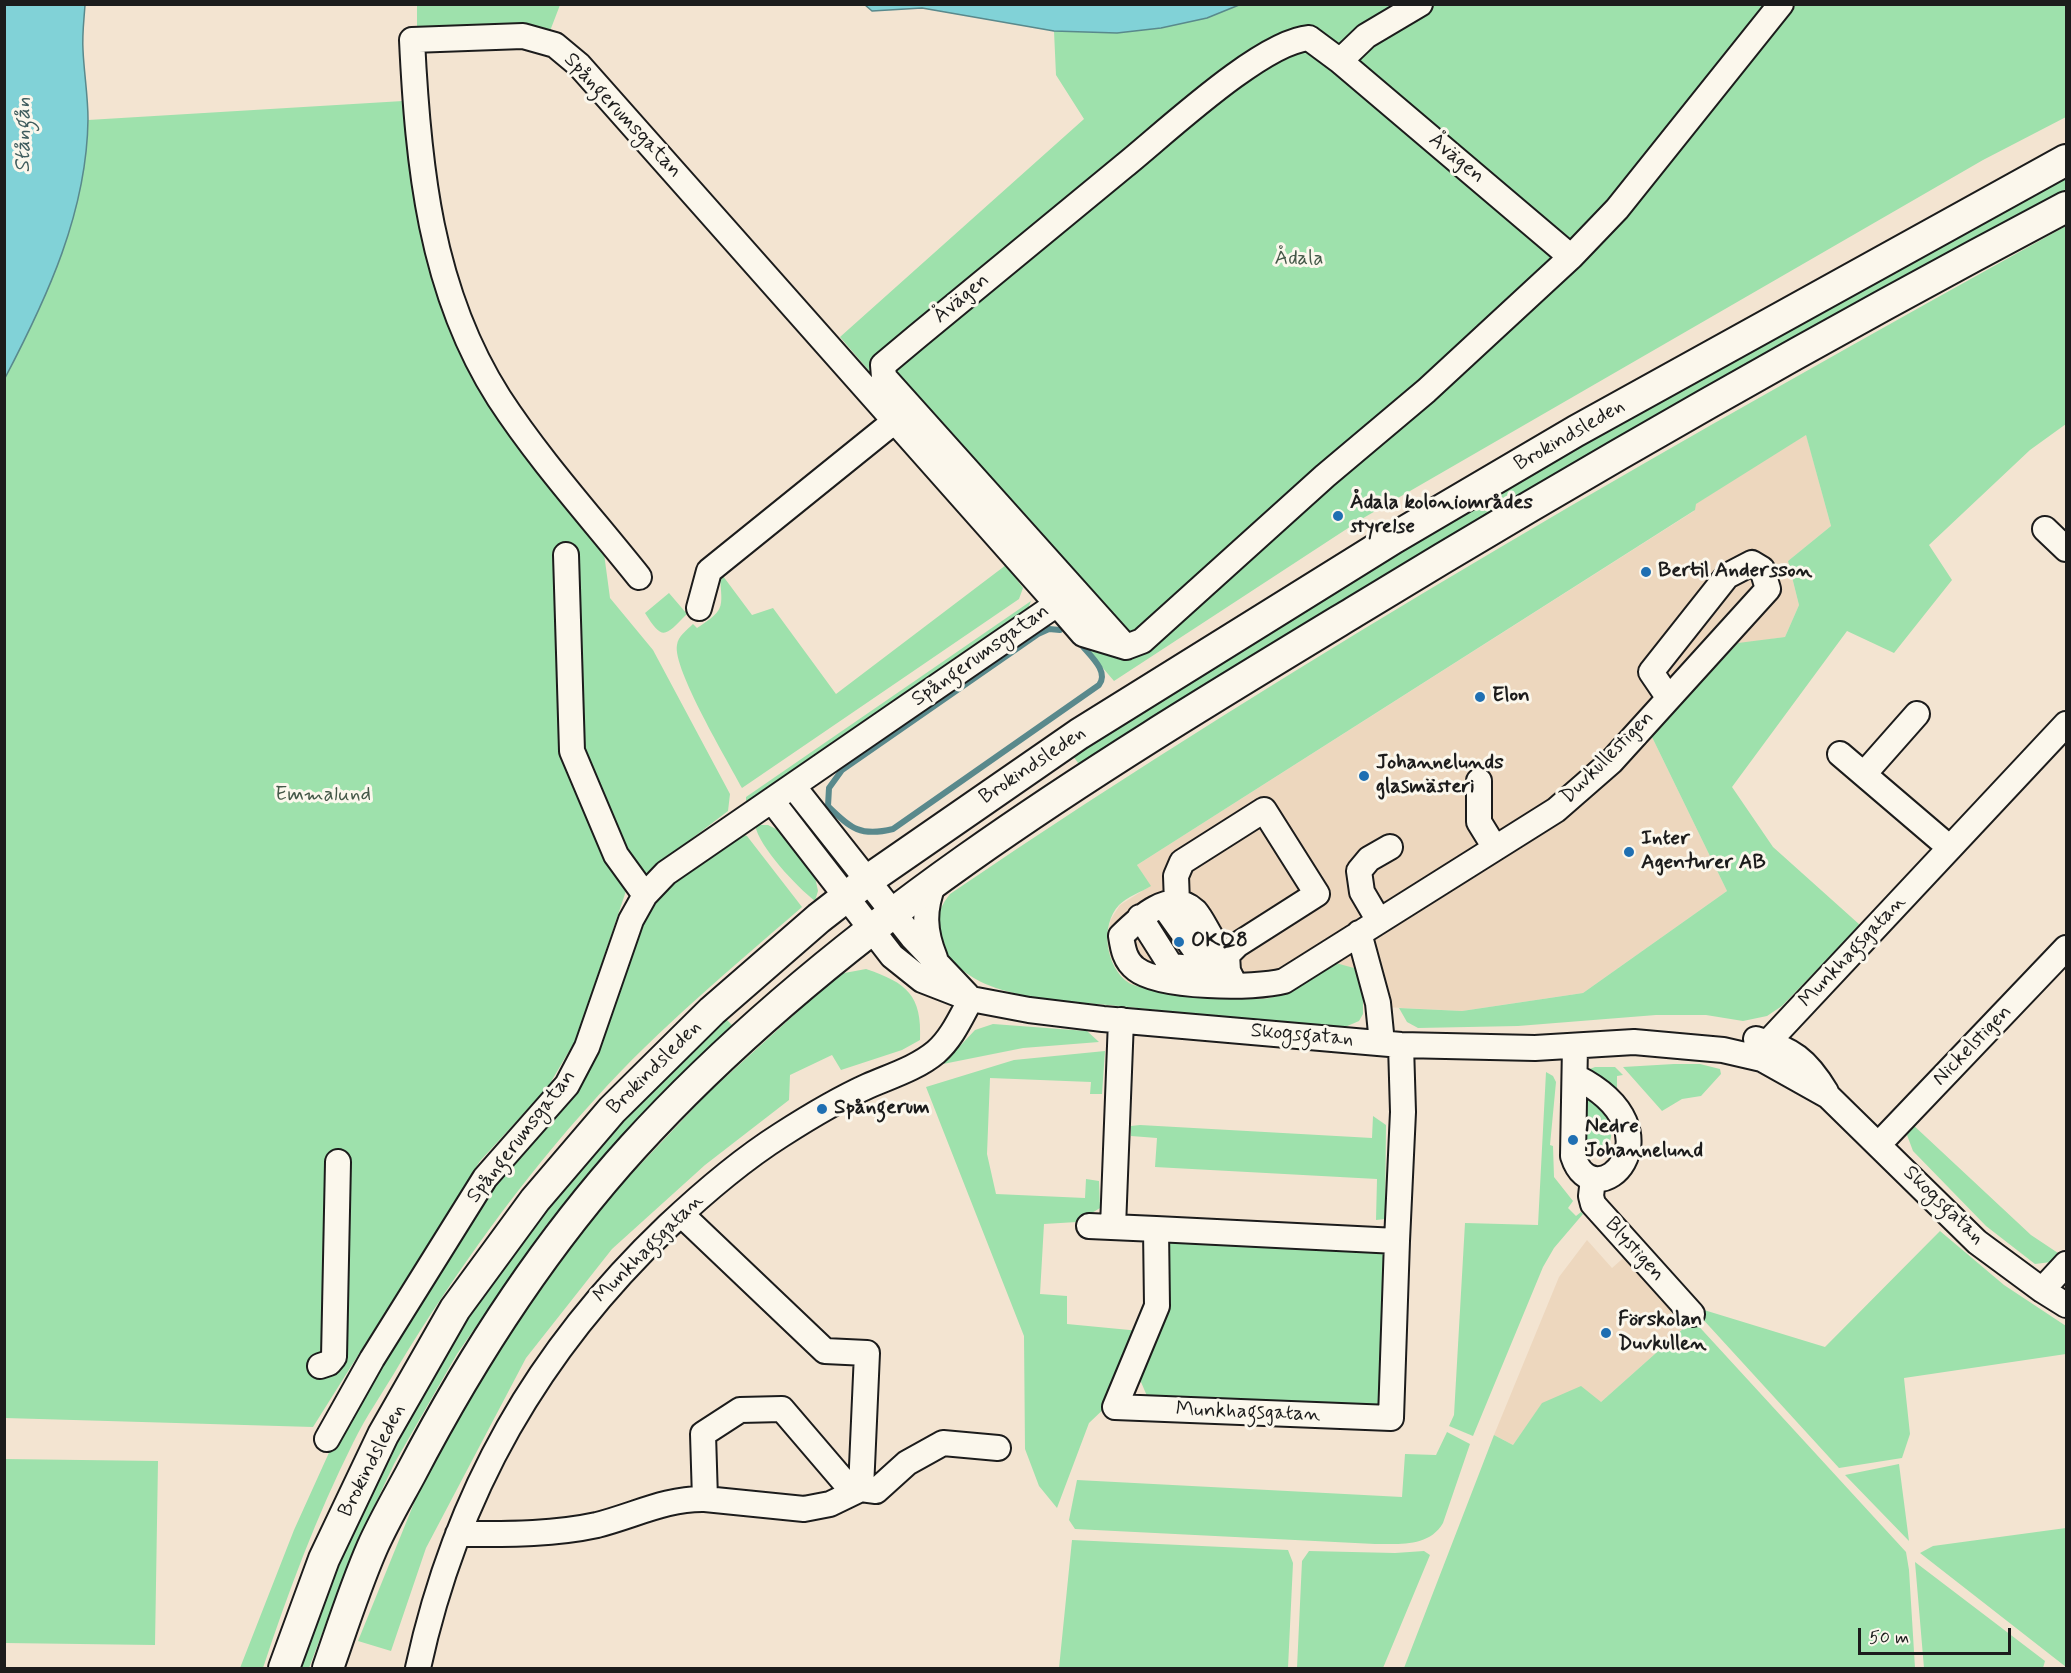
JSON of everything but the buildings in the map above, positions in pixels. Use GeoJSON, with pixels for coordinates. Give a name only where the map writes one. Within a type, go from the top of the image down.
{"type":"FeatureCollection","features":[{"type":"Feature","properties":{"kind":"main road","name":"Brokindsleden"},"geometry":{"type":"LineString","coordinates":[[284,1668],[324,1559],[383,1435],[455,1309],[535,1200],[612,1110],[712,1011],[857,888],[1079,734],[1394,538],[1576,431],[2067,160]]}},
{"type":"Feature","properties":{"kind":"main road","name":"Brokindsleden"},"geometry":{"type":"LineString","coordinates":[[328,1668],[372,1548],[435,1427],[498,1323],[565,1230],[633,1147],[734,1047],[883,922],[934,883],[1129,748],[1423,570],[1719,399],[2067,207]]}},
{"type":"Feature","properties":{"kind":"street"},"geometry":{"type":"LineString","coordinates":[[1340,61],[1366,36],[1420,4]]}},
{"type":"Feature","properties":{"kind":"street"},"geometry":{"type":"LineString","coordinates":[[1057,604],[1083,634],[1126,647],[1142,641],[1325,476],[1426,391],[1571,257],[1617,209],[1781,4]]}},
{"type":"Feature","properties":{"kind":"street","name":"Spångerumsgatan"},"geometry":{"type":"LineString","coordinates":[[327,1439],[372,1359],[485,1178],[567,1085],[587,1047],[631,920],[645,895],[666,873],[1057,604],[586,72],[555,45],[523,36],[412,40],[416,126],[424,191],[439,259],[462,325],[498,396],[541,455],[639,577]]}},
{"type":"Feature","properties":{"kind":"street","name":"Åvägen"},"geometry":{"type":"LineString","coordinates":[[1126,647],[884,377],[883,365],[1186,115],[1272,49],[1296,39],[1309,38],[1340,61],[1571,257]]}},
{"type":"Feature","properties":{"kind":"street"},"geometry":{"type":"LineString","coordinates":[[699,608],[709,571],[896,420]]}},
{"type":"Feature","properties":{"kind":"street"},"geometry":{"type":"LineString","coordinates":[[2045,529],[2067,549]]}},
{"type":"Feature","properties":{"kind":"street"},"geometry":{"type":"LineString","coordinates":[[566,555],[572,751],[616,855],[645,895]]}},
{"type":"Feature","properties":{"kind":"street","name":"Duvkullestigen"},"geometry":{"type":"LineString","coordinates":[[1140,917],[1121,936],[1125,955],[1136,970],[1163,981],[1265,986],[1284,981],[1556,810],[1611,762],[1768,589],[1761,570],[1752,563],[1727,576],[1651,672],[1668,697]]}},
{"type":"Feature","properties":{"kind":"street"},"geometry":{"type":"LineString","coordinates":[[1864,774],[1917,714]]}},
{"type":"Feature","properties":{"kind":"street","name":"Munkhagsgatan"},"geometry":{"type":"LineString","coordinates":[[1761,1049],[1950,848],[2062,737]]}},
{"type":"Feature","properties":{"kind":"street"},"geometry":{"type":"LineString","coordinates":[[1840,754],[1950,848]]}},
{"type":"Feature","properties":{"kind":"street"},"geometry":{"type":"LineString","coordinates":[[1479,781],[1479,822],[1495,848]]}},
{"type":"Feature","properties":{"kind":"street"},"geometry":{"type":"LineString","coordinates":[[793,786],[857,888]]}},
{"type":"Feature","properties":{"kind":"street"},"geometry":{"type":"LineString","coordinates":[[772,801],[857,888]]}},
{"type":"Feature","properties":{"kind":"street"},"geometry":{"type":"LineString","coordinates":[[1170,904],[1176,876],[1182,862],[1264,810],[1317,894],[1237,945],[1227,955],[1228,971],[1235,985]]}},
{"type":"Feature","properties":{"kind":"street"},"geometry":{"type":"LineString","coordinates":[[1390,847],[1369,859],[1359,871],[1369,927],[1378,1003],[1392,1044]]}},
{"type":"Feature","properties":{"kind":"street"},"geometry":{"type":"LineString","coordinates":[[934,883],[928,899],[925,921],[926,936],[937,963]]}},
{"type":"Feature","properties":{"kind":"street","name":"Skogsgatan"},"geometry":{"type":"LineString","coordinates":[[857,888],[883,922],[937,963],[971,999]]}},
{"type":"Feature","properties":{"kind":"street"},"geometry":{"type":"LineString","coordinates":[[1208,968],[1213,940],[1194,911],[1170,904],[1140,917],[1172,966],[1188,969],[1208,968],[1235,985]]}},
{"type":"Feature","properties":{"kind":"street","name":"Skogsgatan"},"geometry":{"type":"LineString","coordinates":[[883,922],[892,956],[922,980],[971,999],[1029,1010],[1392,1044],[1491,1048],[1634,1042],[1659,1032],[1681,1030],[1735,1035],[1761,1049],[1789,1051],[1814,1071],[1828,1096],[1977,1242],[2042,1290],[2067,1305]]}},
{"type":"Feature","properties":{"kind":"street","name":"Nickelstigen"},"geometry":{"type":"LineString","coordinates":[[1879,1144],[2067,948]]}},
{"type":"Feature","properties":{"kind":"street","name":"Munkhagsgatan"},"geometry":{"type":"LineString","coordinates":[[418,1668],[440,1581],[492,1456],[526,1396],[563,1341],[626,1266],[719,1181],[779,1136],[822,1109],[917,1065],[937,1051],[950,1036],[971,999]]}},
{"type":"Feature","properties":{"kind":"street"},"geometry":{"type":"LineString","coordinates":[[1121,1020],[1101,1227],[1398,1241]]}},
{"type":"Feature","properties":{"kind":"street","name":"Munkhagsgatan"},"geometry":{"type":"LineString","coordinates":[[1156,1229],[1157,1306],[1115,1407],[1391,1418],[1403,1112],[1392,1044]]}},
{"type":"Feature","properties":{"kind":"street"},"geometry":{"type":"LineString","coordinates":[[1575,1046],[1573,1156],[1581,1172],[1593,1179],[1611,1177],[1628,1153],[1629,1137],[1624,1118],[1615,1103],[1576,1077]]}},
{"type":"Feature","properties":{"kind":"street"},"geometry":{"type":"LineString","coordinates":[[320,1366],[328,1363],[334,1357],[338,1162]]}},
{"type":"Feature","properties":{"kind":"street","name":"Blystigen"},"geometry":{"type":"LineString","coordinates":[[1593,1179],[1591,1196],[1593,1204],[1692,1314]]}},
{"type":"Feature","properties":{"kind":"street"},"geometry":{"type":"LineString","coordinates":[[681,1214],[825,1352],[867,1353],[857,1490]]}},
{"type":"Feature","properties":{"kind":"street"},"geometry":{"type":"LineString","coordinates":[[2042,1290],[2067,1264]]}},
{"type":"Feature","properties":{"kind":"street"},"geometry":{"type":"LineString","coordinates":[[335,1340],[372,1359]]}},
{"type":"Feature","properties":{"kind":"street"},"geometry":{"type":"LineString","coordinates":[[705,1499],[703,1434],[740,1410],[782,1409],[857,1490]]}},
{"type":"Feature","properties":{"kind":"street"},"geometry":{"type":"LineString","coordinates":[[458,1534],[530,1534],[596,1525],[685,1498],[804,1509],[830,1504],[857,1490],[876,1491],[907,1463],[943,1443],[998,1448]]}},
{"type":"Feature","properties":{"kind":"shaded area"},"geometry":{"type":"Polygon","coordinates":[[[1806,434],[1831,526],[1788,561],[1799,605],[1785,637],[1738,644],[1651,735],[1727,891],[1583,993],[1462,1011],[1364,1006],[1363,993],[1282,994],[1254,1000],[1147,990],[1128,983],[1109,954],[1107,935],[1111,919],[1120,905],[1150,886],[1137,865],[1694,511],[1695,504],[1806,434]]]}},
{"type":"Feature","properties":{"kind":"shaded area","name":"Förskolan Duvkullen"},"geometry":{"type":"Polygon","coordinates":[[[1587,1240],[1612,1268],[1629,1253],[1693,1320],[1601,1402],[1542,1404],[1513,1445],[1494,1435],[1559,1277],[1587,1240]]]}},
{"type":"Feature","properties":{"kind":"green space","name":"Ådala"},"geometry":{"type":"Polygon","coordinates":[[[1239,4],[2066,5],[2066,117],[1983,160],[1365,517],[1114,681],[1078,639],[1089,628],[840,337],[1084,119],[1056,75],[1054,31],[1117,33],[1207,18],[1239,4]]]}},
{"type":"Feature","properties":{"kind":"green space"},"geometry":{"type":"Polygon","coordinates":[[[417,5],[560,5],[550,31],[529,26],[417,27],[417,5]]]}},
{"type":"Feature","properties":{"kind":"green space","name":"Emmalund"},"geometry":{"type":"Polygon","coordinates":[[[403,101],[413,192],[440,293],[603,546],[610,598],[653,650],[730,794],[728,811],[627,888],[576,1039],[548,1087],[480,1161],[313,1427],[5,1418],[5,378],[50,284],[68,235],[81,184],[88,120],[403,101]]]}},
{"type":"Feature","properties":{"kind":"green space"},"geometry":{"type":"Polygon","coordinates":[[[2066,176],[2066,189],[1627,432],[1336,605],[1081,767],[1073,756],[1316,602],[1439,529],[1689,385],[2066,176]]]}},
{"type":"Feature","properties":{"kind":"green space"},"geometry":{"type":"Polygon","coordinates":[[[2066,226],[2066,424],[2030,450],[1929,545],[1952,580],[1894,653],[1847,631],[1732,787],[1773,847],[1860,925],[1782,1006],[1767,1016],[1743,1021],[1706,1015],[1656,1015],[1518,1026],[1418,1028],[1407,1022],[1399,1008],[1462,1011],[1583,993],[1727,891],[1651,735],[1738,643],[1785,637],[1799,605],[1788,561],[1831,526],[1806,435],[1696,504],[1695,510],[1137,865],[1151,886],[1119,905],[1113,913],[1107,934],[1110,957],[1121,976],[1129,983],[1139,987],[1197,996],[1269,998],[1294,988],[1332,962],[1354,968],[1363,993],[1363,1014],[1359,1021],[1345,1027],[1041,998],[996,988],[981,982],[954,963],[945,951],[939,939],[937,924],[941,910],[950,894],[1085,804],[1223,716],[1500,547],[2066,226]]]}},
{"type":"Feature","properties":{"kind":"green space"},"geometry":{"type":"Polygon","coordinates":[[[1006,565],[1023,588],[1019,599],[742,788],[692,694],[678,657],[677,645],[683,633],[693,624],[697,628],[718,611],[721,600],[720,572],[752,615],[773,608],[836,694],[1006,565]]]}},
{"type":"Feature","properties":{"kind":"green space"},"geometry":{"type":"Polygon","coordinates":[[[669,593],[687,614],[664,633],[656,628],[645,613],[669,593]]]}},
{"type":"Feature","properties":{"kind":"green space"},"geometry":{"type":"Polygon","coordinates":[[[1031,601],[1027,611],[746,802],[746,797],[1031,601]]]}},
{"type":"Feature","properties":{"kind":"green space"},"geometry":{"type":"Polygon","coordinates":[[[755,825],[768,825],[778,830],[815,877],[818,891],[815,901],[789,877],[771,855],[755,825]]]}},
{"type":"Feature","properties":{"kind":"green space"},"geometry":{"type":"Polygon","coordinates":[[[741,834],[747,836],[802,907],[696,999],[620,1072],[568,1129],[516,1193],[467,1260],[358,1433],[327,1498],[304,1554],[263,1668],[240,1668],[294,1530],[332,1446],[489,1187],[558,1110],[652,903],[674,880],[741,834]]]}},
{"type":"Feature","properties":{"kind":"green space"},"geometry":{"type":"Polygon","coordinates":[[[866,969],[892,980],[909,993],[915,1001],[918,1012],[920,1040],[902,1050],[841,1070],[832,1055],[790,1075],[789,1100],[705,1165],[612,1249],[526,1358],[426,1548],[391,1651],[358,1641],[423,1481],[501,1345],[602,1205],[707,1094],[839,974],[866,969]]]}},
{"type":"Feature","properties":{"kind":"green space"},"geometry":{"type":"Polygon","coordinates":[[[725,1018],[732,1025],[661,1093],[583,1180],[544,1228],[457,1354],[394,1464],[352,1554],[309,1668],[297,1668],[331,1579],[366,1499],[418,1400],[474,1306],[538,1217],[573,1175],[610,1134],[725,1018]]]}},
{"type":"Feature","properties":{"kind":"green space"},"geometry":{"type":"Polygon","coordinates":[[[993,1024],[1087,1031],[1099,1042],[1023,1048],[943,1064],[975,1030],[993,1024]]]}},
{"type":"Feature","properties":{"kind":"green space"},"geometry":{"type":"Polygon","coordinates":[[[1105,1051],[1102,1094],[1090,1094],[1091,1082],[990,1078],[987,1154],[996,1194],[1085,1198],[1086,1179],[1099,1181],[1100,1208],[1077,1222],[1044,1224],[1040,1294],[1067,1296],[1067,1324],[1140,1331],[1110,1403],[1089,1423],[1057,1508],[1039,1486],[1025,1449],[1024,1336],[926,1087],[1014,1060],[1105,1051]]]}},
{"type":"Feature","properties":{"kind":"green space"},"geometry":{"type":"Polygon","coordinates":[[[1700,1064],[1720,1069],[1721,1074],[1701,1096],[1682,1099],[1662,1111],[1623,1067],[1700,1064]]]}},
{"type":"Feature","properties":{"kind":"green space"},"geometry":{"type":"Polygon","coordinates":[[[1595,1067],[1615,1067],[1623,1075],[1617,1076],[1617,1090],[1587,1070],[1595,1067]]]}},
{"type":"Feature","properties":{"kind":"green space"},"geometry":{"type":"Polygon","coordinates":[[[1546,1072],[1553,1076],[1556,1082],[1550,1145],[1553,1146],[1554,1177],[1573,1201],[1568,1208],[1576,1216],[1581,1212],[1583,1214],[1554,1248],[1543,1267],[1473,1436],[1449,1426],[1454,1415],[1465,1223],[1538,1225],[1546,1072]]]}},
{"type":"Feature","properties":{"kind":"green space"},"geometry":{"type":"Polygon","coordinates":[[[1586,1096],[1606,1117],[1611,1130],[1609,1144],[1600,1150],[1590,1148],[1584,1140],[1586,1096]]]}},
{"type":"Feature","properties":{"kind":"green space"},"geometry":{"type":"Polygon","coordinates":[[[1373,1116],[1386,1125],[1385,1219],[1376,1220],[1377,1179],[1155,1167],[1157,1138],[1131,1136],[1131,1126],[1140,1125],[1372,1138],[1373,1116]]]}},
{"type":"Feature","properties":{"kind":"green space"},"geometry":{"type":"Polygon","coordinates":[[[1911,1123],[2031,1235],[2064,1257],[2059,1261],[2035,1264],[1986,1226],[1913,1151],[1907,1135],[1911,1123]]]}},
{"type":"Feature","properties":{"kind":"green space"},"geometry":{"type":"Polygon","coordinates":[[[1940,1231],[2004,1285],[2066,1326],[2066,1354],[1904,1378],[1910,1434],[1902,1458],[1839,1468],[1699,1315],[1704,1310],[1825,1347],[1940,1231]]]}},
{"type":"Feature","properties":{"kind":"green space"},"geometry":{"type":"Polygon","coordinates":[[[1161,1241],[1392,1253],[1386,1413],[1150,1403],[1138,1375],[1161,1241]]]}},
{"type":"Feature","properties":{"kind":"green space"},"geometry":{"type":"Polygon","coordinates":[[[1693,1320],[1906,1552],[1915,1668],[1404,1668],[1494,1435],[1513,1445],[1542,1403],[1581,1386],[1601,1402],[1693,1320]]]}},
{"type":"Feature","properties":{"kind":"green space"},"geometry":{"type":"Polygon","coordinates":[[[1447,1432],[1470,1444],[1443,1523],[1437,1531],[1422,1540],[1375,1544],[1075,1529],[1069,1520],[1077,1480],[1402,1497],[1405,1454],[1436,1455],[1447,1432]]]}},
{"type":"Feature","properties":{"kind":"green space"},"geometry":{"type":"Polygon","coordinates":[[[5,1459],[158,1461],[155,1645],[5,1643],[5,1459]]]}},
{"type":"Feature","properties":{"kind":"green space"},"geometry":{"type":"Polygon","coordinates":[[[1899,1464],[1909,1541],[1845,1475],[1899,1464]]]}},
{"type":"Feature","properties":{"kind":"green space"},"geometry":{"type":"Polygon","coordinates":[[[2066,1528],[2066,1667],[1920,1553],[1933,1546],[2066,1528]]]}},
{"type":"Feature","properties":{"kind":"green space"},"geometry":{"type":"Polygon","coordinates":[[[1072,1540],[1288,1550],[1293,1563],[1288,1668],[1059,1668],[1072,1540]]]}},
{"type":"Feature","properties":{"kind":"green space"},"geometry":{"type":"Polygon","coordinates":[[[1309,1551],[1395,1553],[1424,1551],[1430,1555],[1383,1668],[1297,1668],[1302,1561],[1309,1551]]]}},
{"type":"Feature","properties":{"kind":"green space"},"geometry":{"type":"Polygon","coordinates":[[[1915,1562],[2045,1661],[2043,1668],[1924,1668],[1915,1562]]]}},
{"type":"Feature","properties":{"kind":"water","name":"Stångån"},"geometry":{"type":"Polygon","coordinates":[[[5,4],[85,5],[83,44],[88,119],[81,187],[62,253],[36,317],[5,378],[5,4]]]}},
{"type":"Feature","properties":{"kind":"water"},"geometry":{"type":"Polygon","coordinates":[[[865,5],[1239,5],[1207,18],[1161,28],[1117,33],[1054,31],[922,8],[872,11],[865,5]]]}},
{"type":"Feature","properties":{"kind":"waterway"},"geometry":{"type":"LineString","coordinates":[[1060,630],[1049,629],[1038,634],[842,770],[829,788],[828,806],[857,829],[873,832],[893,829],[1099,685],[1102,680],[1100,668],[1079,642]]}},
{"type":"Feature","properties":{"kind":"place","name":"Ådala koloniområdes styrelse"},"geometry":{"type":"Point","coordinates":[1338,516]}},
{"type":"Feature","properties":{"kind":"place","name":"Bertil Andersson"},"geometry":{"type":"Point","coordinates":[1646,572]}},
{"type":"Feature","properties":{"kind":"place","name":"Elon"},"geometry":{"type":"Point","coordinates":[1480,697]}},
{"type":"Feature","properties":{"kind":"place","name":"Johannelunds glasmästeri"},"geometry":{"type":"Point","coordinates":[1364,776]}},
{"type":"Feature","properties":{"kind":"place","name":"Inter Agenturer AB"},"geometry":{"type":"Point","coordinates":[1629,852]}},
{"type":"Feature","properties":{"kind":"place","name":"OKQ8"},"geometry":{"type":"Point","coordinates":[1179,942]}},
{"type":"Feature","properties":{"kind":"place","name":"Spångerum"},"geometry":{"type":"Point","coordinates":[822,1109]}},
{"type":"Feature","properties":{"kind":"place","name":"Nedre Johannelund"},"geometry":{"type":"Point","coordinates":[1573,1140]}},
{"type":"Feature","properties":{"kind":"place","name":"Förskolan Duvkullen"},"geometry":{"type":"Point","coordinates":[1606,1333]}}]}
